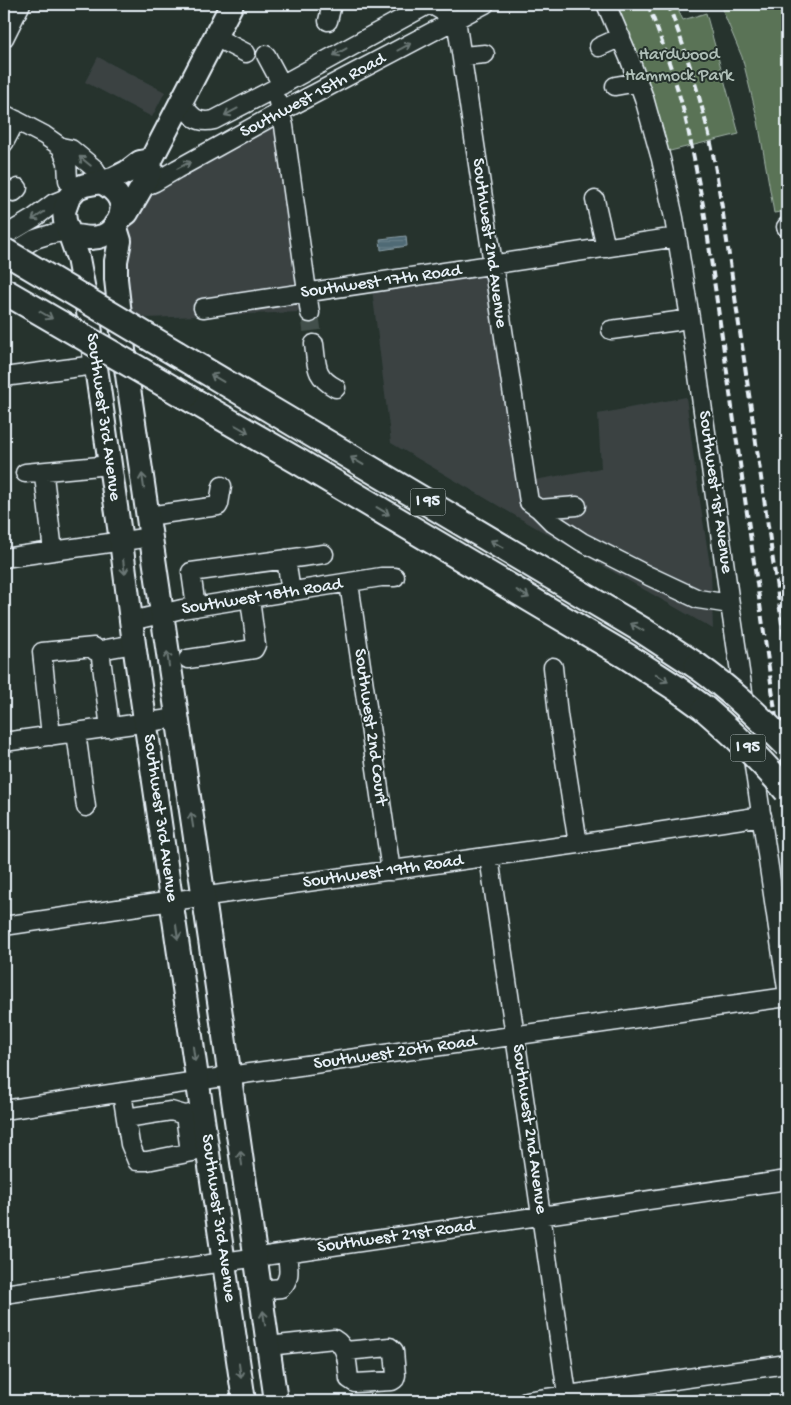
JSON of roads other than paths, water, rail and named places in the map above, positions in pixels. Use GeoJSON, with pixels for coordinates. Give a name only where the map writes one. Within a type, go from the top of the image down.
{"type":"FeatureCollection","features":[{"type":"Feature","properties":{"kind":"highway","name":"I 95"},"geometry":{"type":"LineString","coordinates":[[4,251],[642,630],[697,666],[732,692],[787,745]]}},
{"type":"Feature","properties":{"kind":"highway","name":"I 95"},"geometry":{"type":"LineString","coordinates":[[4,291],[296,460],[669,683],[726,728],[756,756],[787,791]]}},
{"type":"Feature","properties":{"kind":"main road"},"geometry":{"type":"LineString","coordinates":[[151,160],[140,162],[122,174],[101,182],[85,185],[71,194],[65,205],[64,213],[70,233],[90,238],[113,227],[127,213],[150,173],[151,160],[232,4]]}},
{"type":"Feature","properties":{"kind":"main road"},"geometry":{"type":"LineString","coordinates":[[101,182],[111,187],[120,199],[122,210],[113,227]]}},
{"type":"Feature","properties":{"kind":"main road","name":"Southwest 3rd Avenue"},"geometry":{"type":"LineString","coordinates":[[113,227],[120,240],[116,261],[116,279],[126,368],[276,1401]]}},
{"type":"Feature","properties":{"kind":"main road","name":"Southwest 3rd Avenue"},"geometry":{"type":"LineString","coordinates":[[70,233],[80,266],[88,312],[198,1082],[186,1113],[199,1151],[224,1261],[244,1401]]}},
{"type":"Feature","properties":{"kind":"street"},"geometry":{"type":"LineString","coordinates":[[4,38],[21,4]]}},
{"type":"Feature","properties":{"kind":"street"},"geometry":{"type":"LineString","coordinates":[[328,21],[332,4]]}},
{"type":"Feature","properties":{"kind":"street"},"geometry":{"type":"LineString","coordinates":[[429,4],[456,19]]}},
{"type":"Feature","properties":{"kind":"street","name":"Southwest 15th Road"},"geometry":{"type":"LineString","coordinates":[[182,102],[192,117],[201,121],[208,122],[220,118],[429,4]]}},
{"type":"Feature","properties":{"kind":"street","name":"Southwest 15th Road"},"geometry":{"type":"LineString","coordinates":[[141,188],[485,4]]}},
{"type":"Feature","properties":{"kind":"street","name":"Southwest 1st Avenue"},"geometry":{"type":"LineString","coordinates":[[606,4],[646,106],[661,160],[677,238],[787,989]]}},
{"type":"Feature","properties":{"kind":"street","name":"Southwest 2nd Avenue"},"geometry":{"type":"LineString","coordinates":[[456,19],[492,266],[533,502]]}},
{"type":"Feature","properties":{"kind":"street"},"geometry":{"type":"LineString","coordinates":[[215,37],[246,53]]}},
{"type":"Feature","properties":{"kind":"street"},"geometry":{"type":"LineString","coordinates":[[598,47],[620,37]]}},
{"type":"Feature","properties":{"kind":"street"},"geometry":{"type":"LineString","coordinates":[[462,56],[485,54]]}},
{"type":"Feature","properties":{"kind":"street"},"geometry":{"type":"LineString","coordinates":[[266,55],[278,87],[280,112],[310,313]]}},
{"type":"Feature","properties":{"kind":"street"},"geometry":{"type":"LineString","coordinates":[[615,86],[638,82]]}},
{"type":"Feature","properties":{"kind":"street"},"geometry":{"type":"LineString","coordinates":[[4,143],[10,117],[62,147],[71,149],[96,169],[101,182]]}},
{"type":"Feature","properties":{"kind":"street"},"geometry":{"type":"LineString","coordinates":[[4,236],[71,194],[67,162],[62,147]]}},
{"type":"Feature","properties":{"kind":"street"},"geometry":{"type":"LineString","coordinates":[[596,200],[606,248]]}},
{"type":"Feature","properties":{"kind":"street"},"geometry":{"type":"LineString","coordinates":[[4,258],[36,238],[51,234],[70,233]]}},
{"type":"Feature","properties":{"kind":"street","name":"Southwest 17th Road"},"geometry":{"type":"LineString","coordinates":[[203,308],[677,238]]}},
{"type":"Feature","properties":{"kind":"street"},"geometry":{"type":"LineString","coordinates":[[611,330],[690,318]]}},
{"type":"Feature","properties":{"kind":"street"},"geometry":{"type":"LineString","coordinates":[[314,344],[320,376],[325,382],[336,388]]}},
{"type":"Feature","properties":{"kind":"street"},"geometry":{"type":"LineString","coordinates":[[4,377],[95,365]]}},
{"type":"Feature","properties":{"kind":"street"},"geometry":{"type":"LineString","coordinates":[[25,473],[110,465]]}},
{"type":"Feature","properties":{"kind":"street"},"geometry":{"type":"LineString","coordinates":[[44,476],[52,551]]}},
{"type":"Feature","properties":{"kind":"street"},"geometry":{"type":"LineString","coordinates":[[4,558],[121,541],[149,527],[218,506],[222,486]]}},
{"type":"Feature","properties":{"kind":"street"},"geometry":{"type":"LineString","coordinates":[[533,502],[577,506]]}},
{"type":"Feature","properties":{"kind":"street"},"geometry":{"type":"LineString","coordinates":[[533,502],[553,523],[582,542],[698,599],[730,604]]}},
{"type":"Feature","properties":{"kind":"street"},"geometry":{"type":"LineString","coordinates":[[196,607],[191,572],[324,554]]}},
{"type":"Feature","properties":{"kind":"street"},"geometry":{"type":"LineString","coordinates":[[286,559],[291,592]]}},
{"type":"Feature","properties":{"kind":"street","name":"Southwest 18th Road"},"geometry":{"type":"LineString","coordinates":[[131,621],[196,607],[381,577],[395,577]]}},
{"type":"Feature","properties":{"kind":"street","name":"Southwest 2nd Court"},"geometry":{"type":"LineString","coordinates":[[349,583],[391,870]]}},
{"type":"Feature","properties":{"kind":"street"},"geometry":{"type":"LineString","coordinates":[[188,659],[254,649],[256,645],[250,599]]}},
{"type":"Feature","properties":{"kind":"street"},"geometry":{"type":"LineString","coordinates":[[51,736],[42,652],[94,647],[95,651],[134,644]]}},
{"type":"Feature","properties":{"kind":"street"},"geometry":{"type":"LineString","coordinates":[[100,650],[110,728]]}},
{"type":"Feature","properties":{"kind":"street"},"geometry":{"type":"LineString","coordinates":[[553,667],[558,714],[578,844]]}},
{"type":"Feature","properties":{"kind":"street"},"geometry":{"type":"LineString","coordinates":[[4,742],[177,718]]}},
{"type":"Feature","properties":{"kind":"street"},"geometry":{"type":"LineString","coordinates":[[76,732],[86,807]]}},
{"type":"Feature","properties":{"kind":"street","name":"Southwest 19th Road"},"geometry":{"type":"LineString","coordinates":[[4,926],[762,816]]}},
{"type":"Feature","properties":{"kind":"street","name":"Southwest 2nd Avenue"},"geometry":{"type":"LineString","coordinates":[[489,857],[568,1398]]}},
{"type":"Feature","properties":{"kind":"street","name":"Southwest 20th Road"},"geometry":{"type":"LineString","coordinates":[[4,1110],[787,996]]}},
{"type":"Feature","properties":{"kind":"street"},"geometry":{"type":"LineString","coordinates":[[167,1086],[186,1113]]}},
{"type":"Feature","properties":{"kind":"street"},"geometry":{"type":"LineString","coordinates":[[122,1093],[130,1144],[137,1161],[147,1161],[199,1151]]}},
{"type":"Feature","properties":{"kind":"street"},"geometry":{"type":"LineString","coordinates":[[126,1118],[186,1113]]}},
{"type":"Feature","properties":{"kind":"street","name":"Southwest 21st Road"},"geometry":{"type":"LineString","coordinates":[[4,1294],[787,1180]]}},
{"type":"Feature","properties":{"kind":"street"},"geometry":{"type":"LineString","coordinates":[[260,1290],[281,1288],[283,1286],[289,1275],[287,1253]]}},
{"type":"Feature","properties":{"kind":"street"},"geometry":{"type":"LineString","coordinates":[[268,1346],[334,1339],[341,1344],[345,1351],[349,1379],[357,1384],[392,1381],[395,1379],[394,1351],[390,1347],[345,1351]]}},
{"type":"Feature","properties":{"kind":"street"},"geometry":{"type":"LineString","coordinates":[[526,1401],[568,1398],[590,1393],[787,1364]]}},
{"type":"Feature","properties":{"kind":"water"},"geometry":{"type":"Polygon","coordinates":[[[406,236],[407,246],[381,250],[380,239],[406,236]]]}},
{"type":"Feature","properties":{"kind":"tunnel"},"geometry":{"type":"LineString","coordinates":[[310,313],[314,344]]}},
{"type":"Feature","properties":{"kind":"railway"},"geometry":{"type":"LineString","coordinates":[[648,4],[676,82],[690,137],[704,210],[787,795]]}},
{"type":"Feature","properties":{"kind":"railway"},"geometry":{"type":"LineString","coordinates":[[668,4],[686,54],[710,139],[722,207],[787,658]]}},
{"type":"Feature","properties":{"kind":"park label","name":"Hardwood Hammock Park"},"geometry":{"type":"Point","coordinates":[679,65]}}]}
